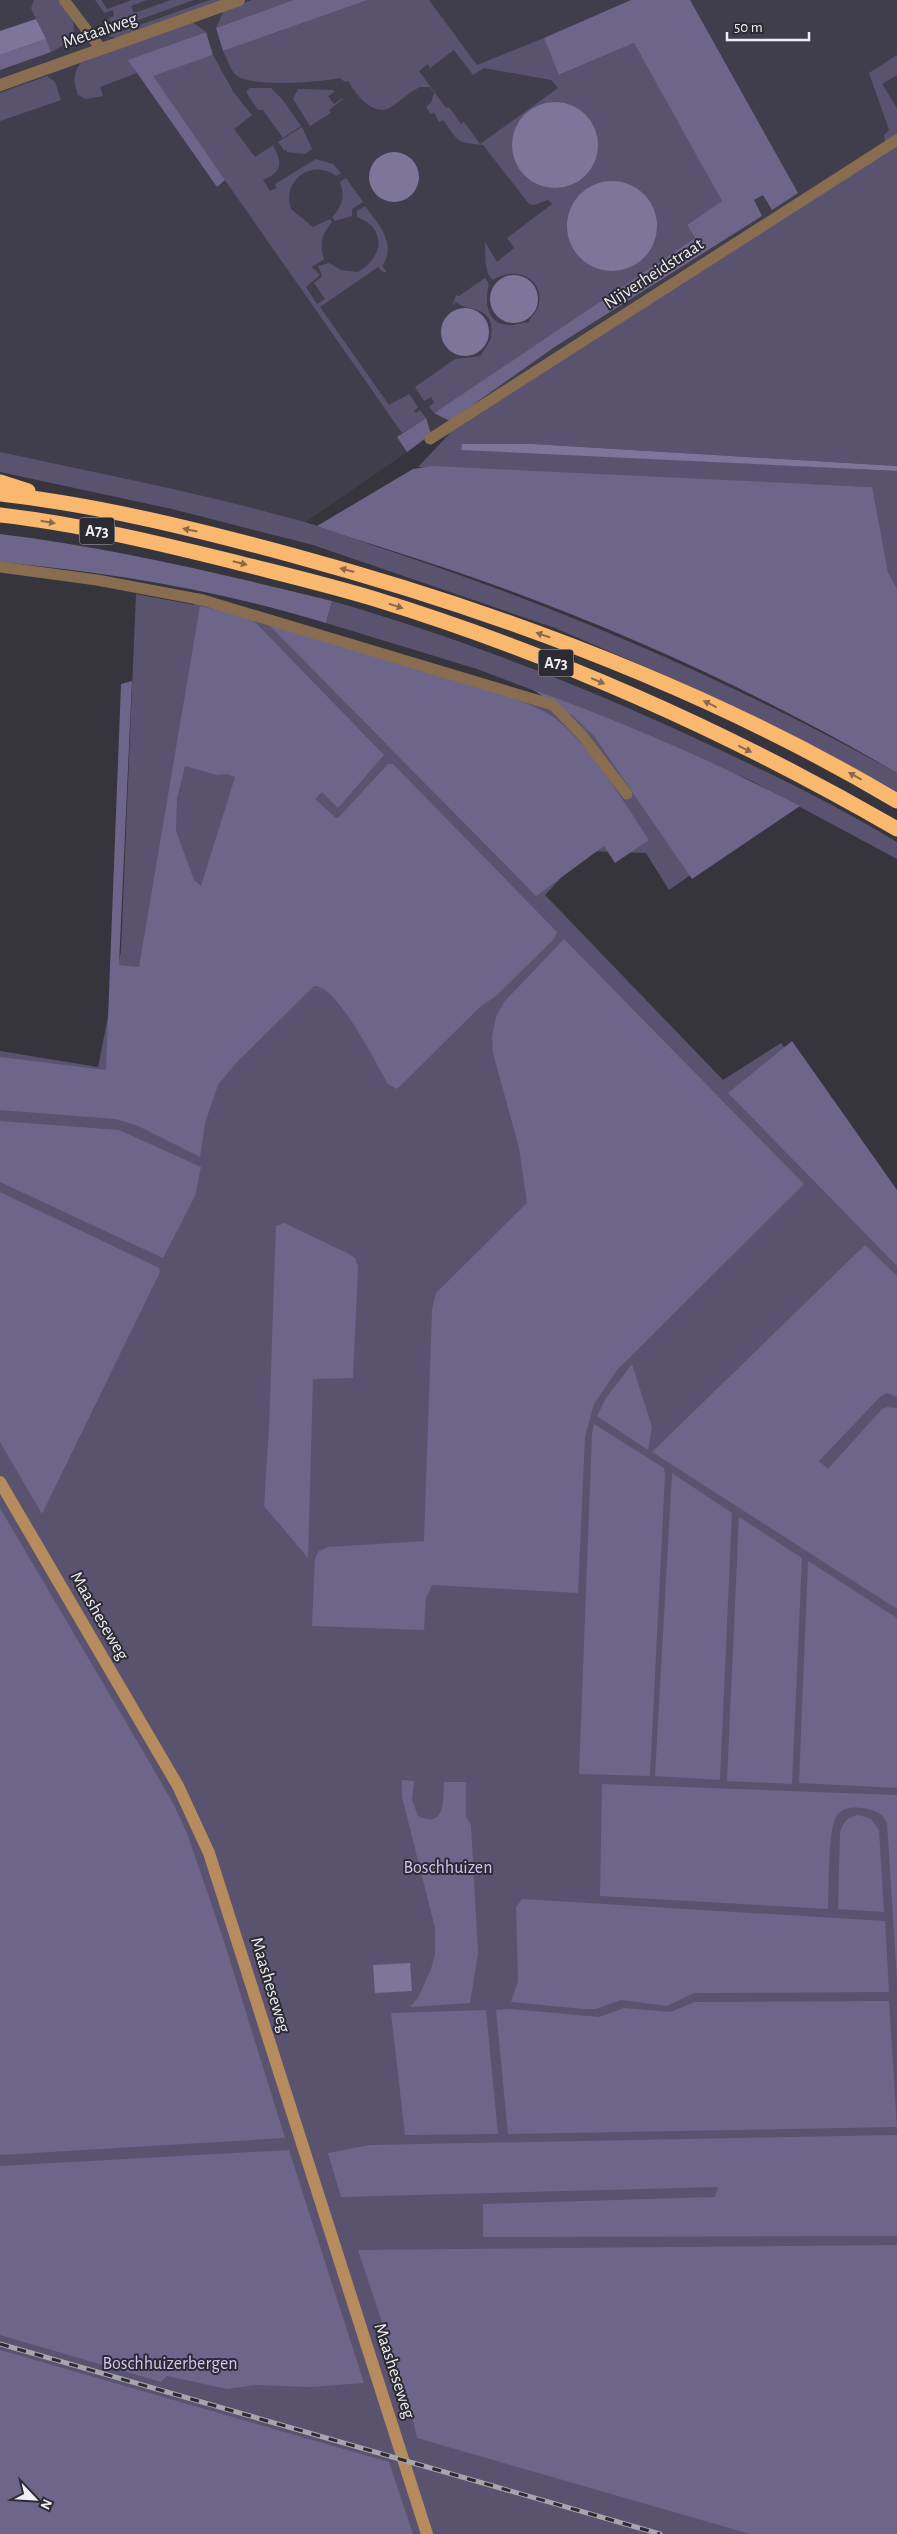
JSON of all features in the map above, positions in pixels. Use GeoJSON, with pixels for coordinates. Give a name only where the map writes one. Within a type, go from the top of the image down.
{"type":"FeatureCollection","features":[{"type":"Feature","properties":{"kind":"highway","name":"A73"},"geometry":{"type":"LineString","coordinates":[[0,482],[63,503]]}},
{"type":"Feature","properties":{"kind":"highway","name":"A73"},"geometry":{"type":"LineString","coordinates":[[0,494],[63,503],[231,538],[364,575],[570,644],[683,691],[851,774],[897,801]]}},
{"type":"Feature","properties":{"kind":"highway","name":"A73"},"geometry":{"type":"LineString","coordinates":[[0,515],[125,536],[192,551],[373,598],[438,620],[555,662],[672,713],[833,792],[897,829]]}},
{"type":"Feature","properties":{"kind":"main road","name":"Maasheseweg"},"geometry":{"type":"LineString","coordinates":[[0,1482],[178,1786],[209,1853],[427,2534]]}},
{"type":"Feature","properties":{"kind":"street"},"geometry":{"type":"LineString","coordinates":[[64,0],[101,49]]}},
{"type":"Feature","properties":{"kind":"street","name":"Metaalweg"},"geometry":{"type":"LineString","coordinates":[[0,85],[239,0]]}},
{"type":"Feature","properties":{"kind":"street","name":"Nijverheidstraat"},"geometry":{"type":"LineString","coordinates":[[430,438],[897,140]]}},
{"type":"Feature","properties":{"kind":"street"},"geometry":{"type":"LineString","coordinates":[[0,567],[97,580],[203,600],[553,705],[580,734],[627,794]]}},
{"type":"Feature","properties":{"kind":"shaded area"},"geometry":{"type":"Polygon","coordinates":[[[0,0],[897,0],[897,141],[416,446],[306,522],[0,460],[0,0]]]}},
{"type":"Feature","properties":{"kind":"shaded area"},"geometry":{"type":"Polygon","coordinates":[[[36,19],[46,39],[0,55],[0,31],[36,19]]]}},
{"type":"Feature","properties":{"kind":"shaded area"},"geometry":{"type":"Polygon","coordinates":[[[547,102],[563,102],[572,105],[586,114],[595,128],[598,145],[595,162],[586,176],[572,185],[563,188],[547,188],[531,181],[519,169],[512,153],[512,137],[519,121],[531,109],[547,102]]]}},
{"type":"Feature","properties":{"kind":"shaded area"},"geometry":{"type":"Polygon","coordinates":[[[389,152],[399,152],[412,159],[419,172],[419,182],[412,195],[399,202],[389,202],[380,198],[373,191],[369,182],[369,172],[373,163],[380,156],[389,152]]]}},
{"type":"Feature","properties":{"kind":"shaded area"},"geometry":{"type":"Polygon","coordinates":[[[612,181],[629,185],[644,194],[653,209],[657,226],[653,243],[644,258],[629,267],[612,271],[595,267],[580,258],[571,243],[567,226],[571,209],[580,194],[595,185],[612,181]]]}},
{"type":"Feature","properties":{"kind":"shaded area"},"geometry":{"type":"Polygon","coordinates":[[[509,275],[519,275],[531,282],[538,294],[538,304],[531,316],[519,323],[509,323],[501,319],[494,312],[490,304],[490,294],[494,286],[501,279],[509,275]]]}},
{"type":"Feature","properties":{"kind":"shaded area"},"geometry":{"type":"Polygon","coordinates":[[[460,308],[470,308],[479,312],[485,318],[489,332],[485,346],[479,352],[470,356],[460,356],[451,352],[445,346],[441,337],[441,327],[445,318],[451,312],[460,308]]]}},
{"type":"Feature","properties":{"kind":"shaded area"},"geometry":{"type":"Polygon","coordinates":[[[462,444],[533,444],[897,466],[897,471],[461,450],[462,444]]]}},
{"type":"Feature","properties":{"kind":"shaded area"},"geometry":{"type":"Polygon","coordinates":[[[410,1963],[412,1991],[375,1993],[373,1965],[410,1963]]]}},
{"type":"Feature","properties":{"kind":"green space"},"geometry":{"type":"Polygon","coordinates":[[[34,0],[58,0],[73,21],[75,39],[51,52],[31,8],[34,0]]]}},
{"type":"Feature","properties":{"kind":"green space"},"geometry":{"type":"Polygon","coordinates":[[[95,0],[101,0],[107,9],[132,0],[147,0],[131,6],[133,12],[137,12],[171,0],[194,0],[116,28],[108,19],[114,16],[113,10],[104,13],[95,0]]]}},
{"type":"Feature","properties":{"kind":"green space"},"geometry":{"type":"Polygon","coordinates":[[[210,0],[225,0],[119,38],[102,35],[120,32],[210,0]]]}},
{"type":"Feature","properties":{"kind":"green space"},"geometry":{"type":"Polygon","coordinates":[[[252,0],[293,0],[216,28],[224,10],[252,0]]]}},
{"type":"Feature","properties":{"kind":"green space"},"geometry":{"type":"Polygon","coordinates":[[[293,0],[368,0],[223,51],[216,28],[293,0]]]}},
{"type":"Feature","properties":{"kind":"green space"},"geometry":{"type":"Polygon","coordinates":[[[368,0],[429,0],[477,65],[544,38],[560,75],[634,43],[723,201],[687,225],[695,238],[434,413],[429,407],[434,402],[431,397],[424,401],[415,387],[455,359],[481,356],[491,336],[491,326],[485,314],[456,302],[452,306],[456,295],[459,296],[485,278],[489,284],[487,306],[489,312],[497,322],[512,325],[528,323],[539,304],[537,286],[525,276],[509,274],[493,280],[486,267],[485,242],[497,262],[514,248],[507,238],[552,204],[548,200],[534,205],[529,204],[483,145],[459,140],[443,120],[439,122],[434,112],[431,114],[426,107],[431,103],[434,93],[430,87],[420,87],[391,107],[384,110],[378,109],[366,103],[348,81],[345,82],[340,78],[286,83],[256,82],[244,79],[234,73],[223,51],[368,0]],[[454,50],[430,68],[428,64],[419,71],[446,108],[449,107],[461,124],[464,122],[480,144],[558,88],[551,80],[484,68],[473,75],[454,50]]]}},
{"type":"Feature","properties":{"kind":"green space"},"geometry":{"type":"Polygon","coordinates":[[[631,0],[690,0],[798,193],[772,210],[763,195],[754,200],[762,216],[553,348],[450,421],[434,413],[695,238],[687,225],[722,201],[634,43],[559,75],[544,38],[631,0]]]}},
{"type":"Feature","properties":{"kind":"green space"},"geometry":{"type":"Polygon","coordinates":[[[191,21],[206,32],[129,60],[137,73],[100,87],[103,96],[86,99],[78,95],[75,78],[76,71],[81,63],[191,21]]]}},
{"type":"Feature","properties":{"kind":"green space"},"geometry":{"type":"Polygon","coordinates":[[[206,32],[213,55],[153,76],[225,180],[217,187],[128,60],[206,32]]]}},
{"type":"Feature","properties":{"kind":"green space"},"geometry":{"type":"Polygon","coordinates":[[[46,39],[51,52],[0,70],[0,55],[46,39]]]}},
{"type":"Feature","properties":{"kind":"green space"},"geometry":{"type":"Polygon","coordinates":[[[213,55],[234,93],[252,115],[234,129],[255,157],[273,145],[276,151],[279,166],[270,177],[263,180],[270,191],[276,188],[275,184],[316,159],[333,164],[341,173],[336,176],[318,169],[301,175],[291,189],[289,199],[291,209],[313,227],[330,219],[332,222],[322,239],[324,259],[312,267],[320,275],[306,287],[317,304],[325,299],[314,283],[322,276],[318,266],[329,263],[341,270],[358,272],[367,266],[377,251],[377,235],[367,222],[357,217],[357,211],[365,206],[384,234],[388,250],[382,266],[387,272],[383,272],[378,267],[320,307],[389,405],[409,394],[418,407],[414,411],[416,413],[420,410],[426,418],[402,433],[152,76],[213,55]]]}},
{"type":"Feature","properties":{"kind":"green space"},"geometry":{"type":"Polygon","coordinates":[[[897,55],[897,75],[882,84],[897,108],[897,135],[885,142],[884,135],[889,130],[869,73],[897,55]]]}},
{"type":"Feature","properties":{"kind":"green space"},"geometry":{"type":"Polygon","coordinates":[[[47,76],[55,82],[61,100],[0,121],[0,93],[47,76]]]}},
{"type":"Feature","properties":{"kind":"green space"},"geometry":{"type":"Polygon","coordinates":[[[250,88],[271,88],[282,99],[301,126],[283,138],[263,110],[258,110],[246,92],[250,88]]]}},
{"type":"Feature","properties":{"kind":"green space"},"geometry":{"type":"Polygon","coordinates":[[[298,89],[333,90],[334,92],[328,96],[334,104],[343,99],[329,110],[331,113],[310,126],[293,99],[298,89]]]}},
{"type":"Feature","properties":{"kind":"green space"},"geometry":{"type":"Polygon","coordinates":[[[302,127],[312,149],[305,154],[287,152],[287,149],[285,151],[278,142],[302,127]]]}},
{"type":"Feature","properties":{"kind":"green space"},"geometry":{"type":"Polygon","coordinates":[[[897,144],[897,466],[533,444],[462,444],[461,449],[897,471],[897,588],[888,572],[871,487],[418,467],[452,431],[897,144]]]}},
{"type":"Feature","properties":{"kind":"green space"},"geometry":{"type":"Polygon","coordinates":[[[346,178],[363,202],[352,209],[352,216],[335,221],[332,217],[339,209],[343,196],[340,182],[346,178]]]}},
{"type":"Feature","properties":{"kind":"green space"},"geometry":{"type":"Polygon","coordinates":[[[426,418],[431,434],[407,452],[397,437],[426,418]]]}},
{"type":"Feature","properties":{"kind":"green space"},"geometry":{"type":"Polygon","coordinates":[[[0,452],[191,493],[305,522],[519,597],[583,622],[773,708],[897,773],[897,792],[824,752],[683,683],[555,628],[313,545],[172,509],[0,472],[0,452]]]}},
{"type":"Feature","properties":{"kind":"green space"},"geometry":{"type":"Polygon","coordinates":[[[432,466],[872,487],[888,572],[897,588],[897,773],[791,715],[627,637],[514,592],[317,526],[413,469],[432,466]]]}},
{"type":"Feature","properties":{"kind":"green space"},"geometry":{"type":"Polygon","coordinates":[[[0,534],[126,554],[332,601],[326,623],[246,601],[165,584],[82,571],[0,562],[0,534]]]}},
{"type":"Feature","properties":{"kind":"green space","name":"Boschhuizen"},"geometry":{"type":"Polygon","coordinates":[[[197,593],[517,692],[549,696],[477,669],[326,623],[332,601],[479,649],[622,705],[669,726],[808,793],[897,842],[897,859],[752,781],[571,704],[790,806],[669,890],[646,853],[586,851],[545,895],[723,1080],[781,1043],[897,1203],[897,2534],[0,2534],[0,1051],[98,1067],[121,951],[136,594],[194,605],[197,593]]]}},
{"type":"Feature","properties":{"kind":"green space"},"geometry":{"type":"Polygon","coordinates":[[[200,606],[251,618],[384,755],[338,808],[322,792],[315,799],[336,818],[339,817],[388,764],[393,764],[557,932],[554,939],[496,996],[481,1006],[397,1089],[388,1084],[366,1044],[333,997],[323,989],[314,986],[236,1063],[218,1085],[205,1123],[200,1157],[136,1125],[115,1119],[0,1110],[0,1057],[106,1070],[121,684],[132,681],[119,965],[139,967],[200,606]],[[185,766],[177,799],[176,831],[194,880],[201,886],[235,777],[227,774],[217,775],[185,766]]]}},
{"type":"Feature","properties":{"kind":"green space"},"geometry":{"type":"Polygon","coordinates":[[[266,622],[500,694],[543,711],[569,730],[582,744],[649,840],[615,863],[604,846],[536,896],[266,622]]]}},
{"type":"Feature","properties":{"kind":"green space"},"geometry":{"type":"Polygon","coordinates":[[[532,689],[668,743],[800,806],[692,879],[594,736],[573,716],[532,689]]]}},
{"type":"Feature","properties":{"kind":"green space"},"geometry":{"type":"Polygon","coordinates":[[[564,939],[804,1184],[617,1370],[594,1404],[585,1437],[578,1593],[432,1585],[426,1598],[424,1630],[312,1626],[315,1558],[319,1551],[328,1547],[424,1541],[432,1310],[436,1293],[527,1203],[519,1148],[493,1053],[492,1036],[496,1017],[504,1002],[564,939]]]}},
{"type":"Feature","properties":{"kind":"green space"},"geometry":{"type":"Polygon","coordinates":[[[792,1041],[897,1190],[897,1266],[728,1093],[792,1041]]]}},
{"type":"Feature","properties":{"kind":"green space"},"geometry":{"type":"Polygon","coordinates":[[[0,1121],[119,1130],[201,1167],[195,1196],[163,1258],[0,1182],[0,1121]]]}},
{"type":"Feature","properties":{"kind":"green space"},"geometry":{"type":"Polygon","coordinates":[[[0,1192],[159,1268],[160,1272],[42,1514],[0,1442],[0,1192]]]}},
{"type":"Feature","properties":{"kind":"green space"},"geometry":{"type":"Polygon","coordinates":[[[284,1223],[347,1253],[355,1258],[358,1267],[353,1378],[313,1379],[308,1558],[264,1506],[269,1427],[276,1226],[284,1223]]]}},
{"type":"Feature","properties":{"kind":"green space"},"geometry":{"type":"Polygon","coordinates":[[[865,1245],[897,1276],[897,1397],[887,1393],[880,1397],[819,1461],[828,1469],[882,1409],[887,1407],[897,1408],[897,1609],[652,1452],[865,1245]]]}},
{"type":"Feature","properties":{"kind":"green space"},"geometry":{"type":"Polygon","coordinates":[[[632,1364],[652,1427],[648,1450],[597,1416],[606,1398],[632,1364]]]}},
{"type":"Feature","properties":{"kind":"green space"},"geometry":{"type":"Polygon","coordinates":[[[594,1424],[664,1468],[650,1776],[579,1774],[592,1433],[594,1424]]]}},
{"type":"Feature","properties":{"kind":"green space"},"geometry":{"type":"Polygon","coordinates":[[[672,1473],[732,1513],[720,1780],[655,1776],[672,1473]]]}},
{"type":"Feature","properties":{"kind":"green space"},"geometry":{"type":"Polygon","coordinates":[[[0,1508],[147,1758],[174,1805],[187,1833],[223,1938],[285,2138],[0,2155],[0,1508]]]}},
{"type":"Feature","properties":{"kind":"green space"},"geometry":{"type":"Polygon","coordinates":[[[739,1517],[802,1558],[792,1784],[727,1781],[739,1517]]]}},
{"type":"Feature","properties":{"kind":"green space"},"geometry":{"type":"Polygon","coordinates":[[[808,1561],[897,1618],[897,1788],[799,1783],[808,1561]]]}},
{"type":"Feature","properties":{"kind":"green space"},"geometry":{"type":"Polygon","coordinates":[[[402,1780],[414,1781],[412,1800],[418,1816],[427,1819],[434,1819],[441,1811],[444,1782],[466,1782],[466,1816],[471,1825],[478,1954],[470,2003],[410,2007],[418,1998],[431,1969],[435,1954],[435,1928],[402,1797],[402,1780]]]}},
{"type":"Feature","properties":{"kind":"green space"},"geometry":{"type":"Polygon","coordinates":[[[602,1784],[897,1795],[897,1980],[887,1823],[877,1812],[863,1808],[846,1809],[838,1814],[834,1821],[830,1844],[828,1909],[600,1896],[602,1784]]]}},
{"type":"Feature","properties":{"kind":"green space"},"geometry":{"type":"Polygon","coordinates":[[[859,1815],[871,1819],[879,1830],[884,1912],[838,1909],[840,1832],[846,1820],[859,1815]]]}},
{"type":"Feature","properties":{"kind":"green space"},"geometry":{"type":"Polygon","coordinates":[[[522,1899],[885,1921],[889,1992],[694,1993],[667,2006],[621,2000],[596,2009],[511,2002],[518,1981],[516,1907],[522,1899]]]}},
{"type":"Feature","properties":{"kind":"green space"},"geometry":{"type":"Polygon","coordinates":[[[889,2001],[897,2127],[508,2134],[496,2010],[511,2009],[599,2017],[624,2008],[670,2012],[695,2002],[889,2001]]]}},
{"type":"Feature","properties":{"kind":"green space"},"geometry":{"type":"Polygon","coordinates":[[[486,2010],[498,2134],[405,2135],[391,2013],[486,2010]]]}},
{"type":"Feature","properties":{"kind":"green space"},"geometry":{"type":"Polygon","coordinates":[[[897,2135],[897,2236],[483,2237],[483,2204],[715,2197],[718,2187],[341,2197],[328,2153],[370,2145],[897,2135]]]}},
{"type":"Feature","properties":{"kind":"green space","name":"Boschhuizerbergen"},"geometry":{"type":"Polygon","coordinates":[[[289,2150],[364,2383],[310,2387],[255,2385],[227,2389],[167,2376],[161,2382],[0,2335],[0,2166],[289,2150]]]}},
{"type":"Feature","properties":{"kind":"green space"},"geometry":{"type":"Polygon","coordinates":[[[897,2245],[897,2534],[750,2534],[417,2438],[409,2403],[358,2250],[897,2245]]]}},
{"type":"Feature","properties":{"kind":"green space"},"geometry":{"type":"Polygon","coordinates":[[[0,2350],[389,2462],[413,2534],[0,2534],[0,2350]]]}},
{"type":"Feature","properties":{"kind":"railway"},"geometry":{"type":"LineString","coordinates":[[0,2344],[660,2534]]}}]}
